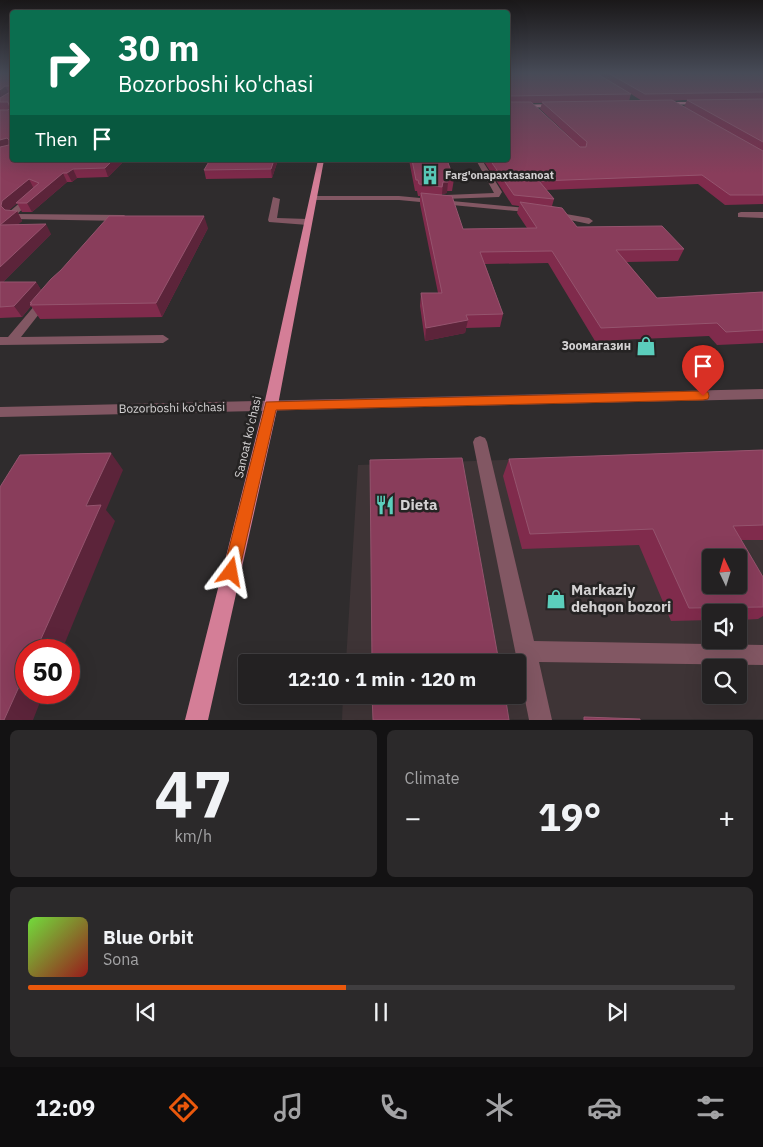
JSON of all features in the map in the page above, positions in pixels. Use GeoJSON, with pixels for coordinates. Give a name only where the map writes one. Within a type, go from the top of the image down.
{"type":"FeatureCollection","features":[{"type":"Feature","properties":{"kind":"main road"},"geometry":{"type":"LineString","coordinates":[[510,107],[544,107]]}},
{"type":"Feature","properties":{"kind":"main road","name":"Sanoat ko'chasi"},"geometry":{"type":"LineString","coordinates":[[196,720],[271,405],[321,162]]}},
{"type":"Feature","properties":{"kind":"street"},"geometry":{"type":"LineString","coordinates":[[532,107],[539,114]]}},
{"type":"Feature","properties":{"kind":"street"},"geometry":{"type":"LineString","coordinates":[[674,107],[678,109]]}},
{"type":"Feature","properties":{"kind":"street"},"geometry":{"type":"LineString","coordinates":[[313,198],[496,195],[498,192],[480,162]]}},
{"type":"Feature","properties":{"kind":"street"},"geometry":{"type":"LineString","coordinates":[[38,192],[12,214],[15,218],[109,222],[131,218]]}},
{"type":"Feature","properties":{"kind":"street"},"geometry":{"type":"LineString","coordinates":[[399,198],[537,211],[589,221]]}},
{"type":"Feature","properties":{"kind":"street"},"geometry":{"type":"LineString","coordinates":[[276,199],[272,220],[308,222]]}},
{"type":"Feature","properties":{"kind":"street"},"geometry":{"type":"LineString","coordinates":[[741,215],[763,215]]}},
{"type":"Feature","properties":{"kind":"street"},"geometry":{"type":"LineString","coordinates":[[6,340],[49,294]]}},
{"type":"Feature","properties":{"kind":"street"},"geometry":{"type":"LineString","coordinates":[[6,340],[163,339]]}},
{"type":"Feature","properties":{"kind":"street","name":"Bozorboshi ko'chasi"},"geometry":{"type":"LineString","coordinates":[[0,412],[763,394]]}},
{"type":"Feature","properties":{"kind":"street"},"geometry":{"type":"LineString","coordinates":[[480,442],[541,720]]}},
{"type":"Feature","properties":{"kind":"street"},"geometry":{"type":"LineString","coordinates":[[526,651],[763,656]]}},
{"type":"Feature","properties":{"kind":"shaded area","name":"Markaziy dehqon bozori"},"geometry":{"type":"Polygon","coordinates":[[[763,451],[763,719],[342,720],[343,704],[526,704],[526,654],[346,654],[358,465],[763,451]]]}},
{"type":"Feature","properties":{"kind":"building"},"geometry":{"type":"Polygon","coordinates":[[[510,107],[536,107],[580,147],[586,147],[587,142],[547,107],[684,107],[763,151],[763,195],[730,195],[702,175],[539,181],[554,199],[514,195],[491,162],[510,162],[510,107]]]}},
{"type":"Feature","properties":{"kind":"building"},"geometry":{"type":"Polygon","coordinates":[[[699,107],[763,107],[763,142],[699,107]]]}},
{"type":"Feature","properties":{"kind":"building"},"geometry":{"type":"Polygon","coordinates":[[[10,108],[10,162],[111,162],[105,168],[73,169],[63,173],[27,203],[16,203],[39,183],[29,179],[2,201],[1,206],[5,210],[17,211],[0,225],[0,147],[9,145],[9,140],[7,138],[0,140],[0,110],[8,110],[10,108]]]}},
{"type":"Feature","properties":{"kind":"building"},"geometry":{"type":"Polygon","coordinates":[[[209,162],[273,162],[271,169],[204,170],[209,162]]]}},
{"type":"Feature","properties":{"kind":"building","name":"Farg'onapaxtasanoat"},"geometry":{"type":"Polygon","coordinates":[[[412,162],[448,162],[454,179],[447,179],[448,182],[443,182],[442,187],[419,184],[418,180],[416,180],[412,162]]]}},
{"type":"Feature","properties":{"kind":"building"},"geometry":{"type":"Polygon","coordinates":[[[421,193],[452,196],[463,229],[537,228],[520,202],[562,208],[577,227],[662,226],[684,249],[616,250],[657,298],[763,292],[763,330],[726,332],[717,323],[601,328],[552,251],[480,252],[503,314],[466,315],[468,320],[426,328],[421,293],[442,293],[421,193]]]}},
{"type":"Feature","properties":{"kind":"building"},"geometry":{"type":"Polygon","coordinates":[[[109,216],[204,216],[156,303],[30,305],[51,279],[109,216]]]}},
{"type":"Feature","properties":{"kind":"building"},"geometry":{"type":"Polygon","coordinates":[[[46,224],[0,267],[0,225],[46,224]]]}},
{"type":"Feature","properties":{"kind":"building"},"geometry":{"type":"Polygon","coordinates":[[[0,282],[36,282],[14,306],[0,307],[0,282]]]}},
{"type":"Feature","properties":{"kind":"building"},"geometry":{"type":"Polygon","coordinates":[[[763,450],[763,525],[733,526],[747,549],[702,549],[702,594],[748,594],[748,552],[763,577],[763,607],[747,607],[747,604],[702,604],[702,608],[689,608],[653,529],[530,534],[509,459],[763,450]]]}},
{"type":"Feature","properties":{"kind":"building"},"geometry":{"type":"Polygon","coordinates":[[[111,453],[86,506],[101,505],[41,639],[15,639],[15,696],[4,720],[0,720],[0,487],[20,455],[111,453]]]}},
{"type":"Feature","properties":{"kind":"building"},"geometry":{"type":"Polygon","coordinates":[[[462,458],[498,654],[372,654],[370,460],[462,458]]]}},
{"type":"Feature","properties":{"kind":"building"},"geometry":{"type":"Polygon","coordinates":[[[372,704],[506,704],[509,720],[373,720],[372,704]]]}},
{"type":"Feature","properties":{"kind":"building"},"geometry":{"type":"Polygon","coordinates":[[[584,717],[640,719],[640,720],[584,720],[584,717]]]}},
{"type":"Feature","properties":{"kind":"place","name":"Farg'onapaxtasanoat"},"geometry":{"type":"Point","coordinates":[430,175]}},
{"type":"Feature","properties":{"kind":"place","name":"Зоомагазин"},"geometry":{"type":"Point","coordinates":[646,346]}},
{"type":"Feature","properties":{"kind":"place","name":"Dieta"},"geometry":{"type":"Point","coordinates":[385,505]}},
{"type":"Feature","properties":{"kind":"place","name":"Markaziy dehqon bozori"},"geometry":{"type":"Point","coordinates":[556,599]}},
{"type":"Feature","properties":{"kind":"route"},"geometry":{"type":"LineString","coordinates":[[231,572],[271,405],[703,396]]}}]}
